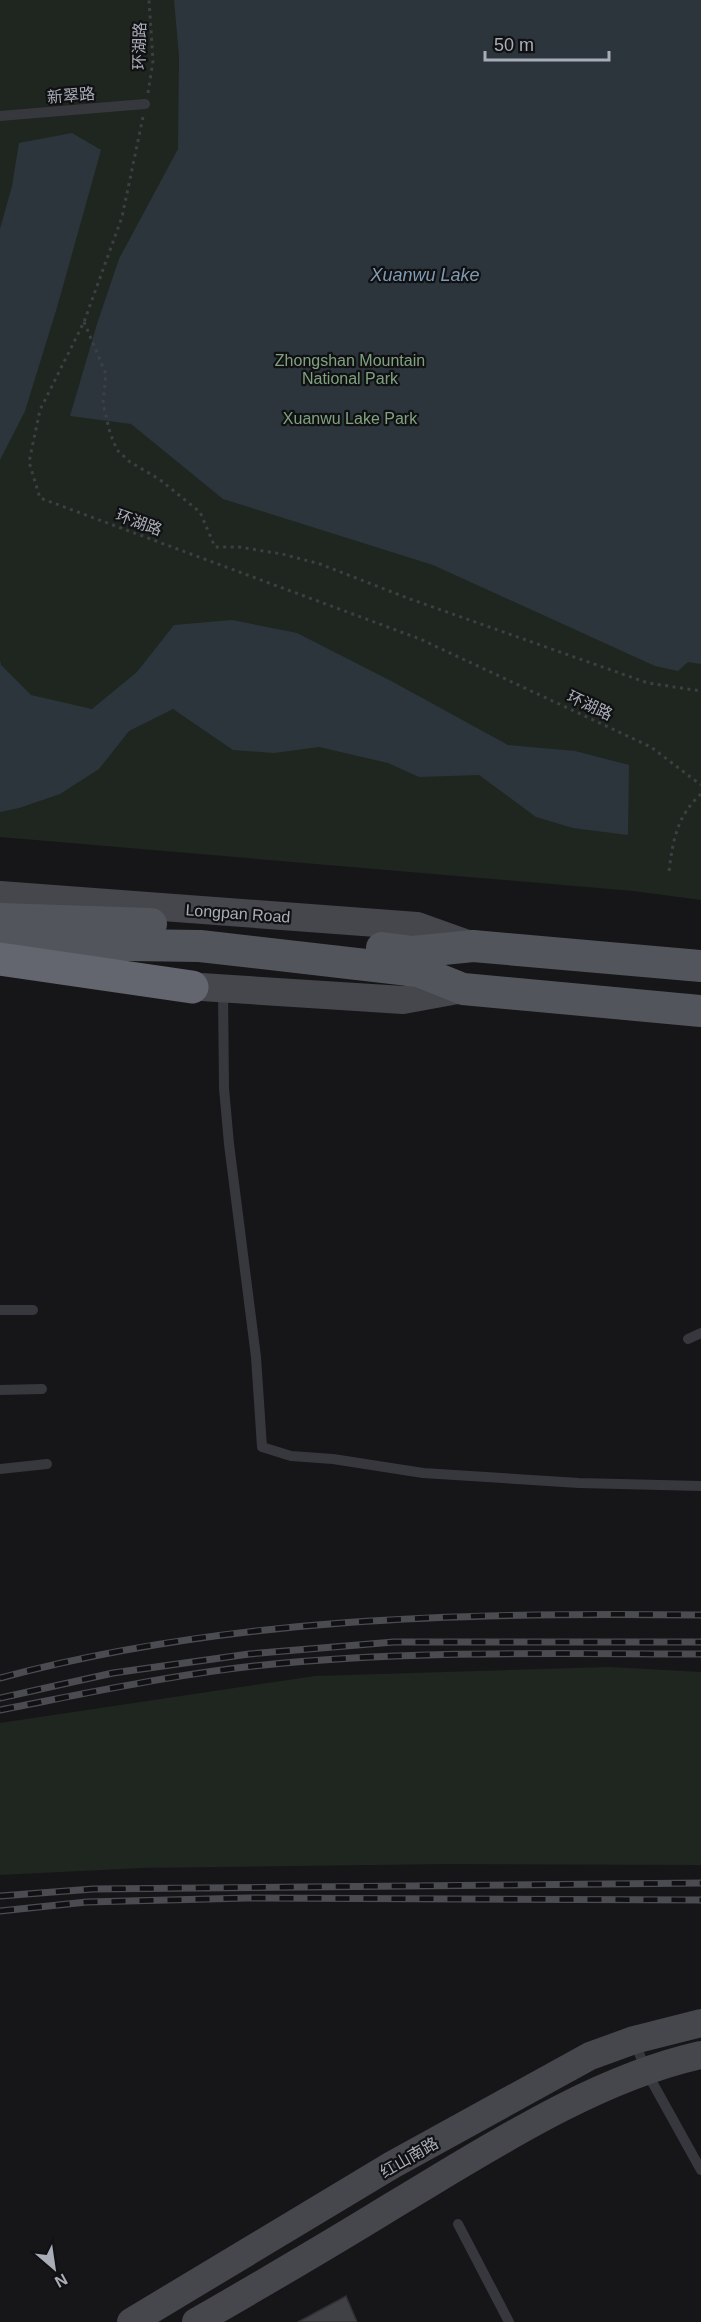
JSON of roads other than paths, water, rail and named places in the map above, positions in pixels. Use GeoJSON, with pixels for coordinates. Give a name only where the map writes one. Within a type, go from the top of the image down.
{"type":"FeatureCollection","features":[{"type":"Feature","properties":{"kind":"highway"},"geometry":{"type":"LineString","coordinates":[[0,959],[208,988]]}},
{"type":"Feature","properties":{"kind":"main road","name":"Longpan Road"},"geometry":{"type":"LineString","coordinates":[[0,895],[417,926],[473,946],[701,966]]}},
{"type":"Feature","properties":{"kind":"main road","name":"Longpan Road"},"geometry":{"type":"LineString","coordinates":[[0,920],[201,925],[415,962],[463,988]]}},
{"type":"Feature","properties":{"kind":"main road","name":"Longpan Road"},"geometry":{"type":"LineString","coordinates":[[0,941],[200,946],[415,962],[473,946]]}},
{"type":"Feature","properties":{"kind":"main road","name":"Longpan Road"},"geometry":{"type":"LineString","coordinates":[[0,973],[404,1000],[463,988],[701,1011]]}},
{"type":"Feature","properties":{"kind":"main road","name":"红山南路"},"geometry":{"type":"LineString","coordinates":[[131,2322],[392,2165],[590,2056],[634,2040],[701,2023]]}},
{"type":"Feature","properties":{"kind":"main road","name":"红山南路"},"geometry":{"type":"LineString","coordinates":[[196,2322],[476,2155],[593,2093],[646,2071],[701,2055]]}},
{"type":"Feature","properties":{"kind":"lane","name":"新翠路"},"geometry":{"type":"LineString","coordinates":[[0,116],[146,104]]}},
{"type":"Feature","properties":{"kind":"lane"},"geometry":{"type":"LineString","coordinates":[[208,988],[224,1088],[256,1358],[262,1446],[291,1456],[333,1459],[423,1473],[579,1483],[701,1486]]}},
{"type":"Feature","properties":{"kind":"lane"},"geometry":{"type":"LineString","coordinates":[[0,1310],[33,1310]]}},
{"type":"Feature","properties":{"kind":"lane"},"geometry":{"type":"LineString","coordinates":[[688,1339],[701,1333]]}},
{"type":"Feature","properties":{"kind":"lane"},"geometry":{"type":"LineString","coordinates":[[0,1389],[42,1389]]}},
{"type":"Feature","properties":{"kind":"lane"},"geometry":{"type":"LineString","coordinates":[[0,1469],[47,1464]]}},
{"type":"Feature","properties":{"kind":"lane"},"geometry":{"type":"LineString","coordinates":[[634,2040],[646,2071],[701,2170]]}},
{"type":"Feature","properties":{"kind":"lane"},"geometry":{"type":"LineString","coordinates":[[458,2224],[509,2322]]}},
{"type":"Feature","properties":{"kind":"water","name":"Xuanwu Lake"},"geometry":{"type":"Polygon","coordinates":[[[174,0],[701,0],[701,664],[688,662],[678,671],[655,666],[433,565],[223,499],[131,424],[70,416],[119,259],[178,149],[179,56],[174,0]]]}},
{"type":"Feature","properties":{"kind":"water"},"geometry":{"type":"Polygon","coordinates":[[[72,133],[101,150],[25,411],[0,460],[0,229],[12,186],[19,143],[72,133]]]}},
{"type":"Feature","properties":{"kind":"water"},"geometry":{"type":"Polygon","coordinates":[[[232,620],[297,633],[508,745],[575,751],[629,765],[628,835],[573,828],[536,817],[479,775],[419,777],[388,763],[319,747],[274,753],[233,750],[173,709],[129,731],[99,769],[60,794],[0,812],[0,660],[1,665],[31,695],[92,709],[137,672],[174,625],[232,620]]]}},
{"type":"Feature","properties":{"kind":"railway"},"geometry":{"type":"LineString","coordinates":[[0,1678],[86,1658],[172,1642],[260,1630],[348,1622],[525,1615],[701,1615]]}},
{"type":"Feature","properties":{"kind":"railway"},"geometry":{"type":"LineString","coordinates":[[0,1698],[113,1673],[249,1654],[394,1642],[701,1642]]}},
{"type":"Feature","properties":{"kind":"railway"},"geometry":{"type":"LineString","coordinates":[[0,1710],[198,1673],[318,1660],[482,1654],[701,1654]]}},
{"type":"Feature","properties":{"kind":"railway"},"geometry":{"type":"LineString","coordinates":[[0,1896],[93,1889],[701,1883]]}},
{"type":"Feature","properties":{"kind":"railway"},"geometry":{"type":"LineString","coordinates":[[0,1911],[87,1902],[248,1898],[701,1900]]}},
{"type":"Feature","properties":{"kind":"park label","name":"Zhongshan Mountain National Park"},"geometry":{"type":"Point","coordinates":[350,369]}},
{"type":"Feature","properties":{"kind":"park label","name":"Xuanwu Lake Park"},"geometry":{"type":"Point","coordinates":[350,418]}}]}
